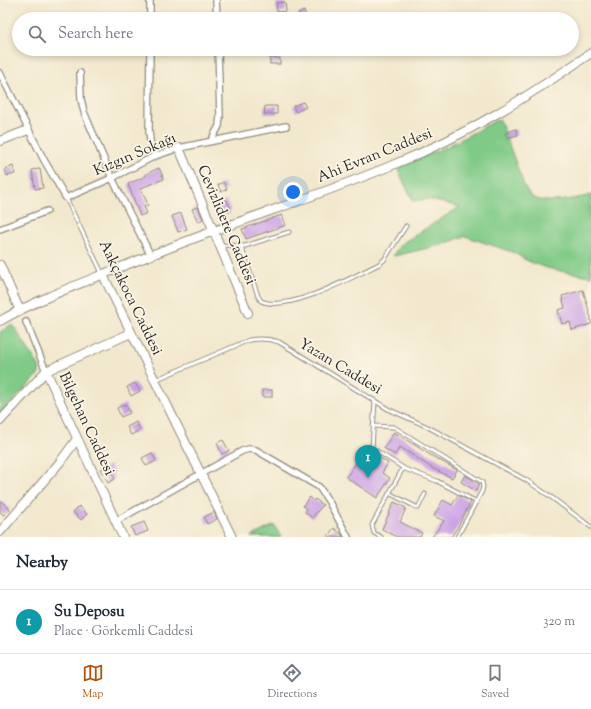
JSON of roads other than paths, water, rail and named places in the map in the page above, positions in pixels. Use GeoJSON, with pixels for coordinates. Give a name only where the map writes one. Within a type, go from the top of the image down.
{"type":"FeatureCollection","features":[{"type":"Feature","properties":{"kind":"street"},"geometry":{"type":"LineString","coordinates":[[150,0],[150,12]]}},
{"type":"Feature","properties":{"kind":"street"},"geometry":{"type":"LineString","coordinates":[[216,0],[217,12]]}},
{"type":"Feature","properties":{"kind":"street","name":"Ahi Evran Caddesi"},"geometry":{"type":"LineString","coordinates":[[0,321],[20,310],[150,256],[395,165],[440,145],[470,130],[529,94],[591,53]]}},
{"type":"Feature","properties":{"kind":"street"},"geometry":{"type":"LineString","coordinates":[[150,56],[149,130],[150,141],[155,156]]}},
{"type":"Feature","properties":{"kind":"street"},"geometry":{"type":"LineString","coordinates":[[211,141],[219,126],[220,116],[218,56]]}},
{"type":"Feature","properties":{"kind":"street","name":"Aakçakoca Caddesi"},"geometry":{"type":"LineString","coordinates":[[0,73],[28,130],[66,198]]}},
{"type":"Feature","properties":{"kind":"street"},"geometry":{"type":"LineString","coordinates":[[80,73],[81,98],[84,112],[112,178],[150,256]]}},
{"type":"Feature","properties":{"kind":"street","name":"Kızgın Sokağı"},"geometry":{"type":"LineString","coordinates":[[66,198],[112,178],[155,156],[179,148],[286,126]]}},
{"type":"Feature","properties":{"kind":"street"},"geometry":{"type":"LineString","coordinates":[[0,141],[28,130]]}},
{"type":"Feature","properties":{"kind":"street","name":"Cevizlidere Caddesi"},"geometry":{"type":"LineString","coordinates":[[179,148],[248,313]]}},
{"type":"Feature","properties":{"kind":"street"},"geometry":{"type":"LineString","coordinates":[[0,229],[47,211]]}},
{"type":"Feature","properties":{"kind":"street"},"geometry":{"type":"LineString","coordinates":[[0,265],[20,310]]}},
{"type":"Feature","properties":{"kind":"street","name":"Aakçakoca Caddesi"},"geometry":{"type":"LineString","coordinates":[[103,275],[232,537]]}},
{"type":"Feature","properties":{"kind":"street","name":"Bilgehan Caddesi"},"geometry":{"type":"LineString","coordinates":[[26,322],[46,371],[123,537]]}},
{"type":"Feature","properties":{"kind":"street"},"geometry":{"type":"LineString","coordinates":[[0,421],[46,371],[131,334]]}},
{"type":"Feature","properties":{"kind":"street"},"geometry":{"type":"LineString","coordinates":[[0,532],[60,462],[77,439]]}},
{"type":"Feature","properties":{"kind":"street"},"geometry":{"type":"LineString","coordinates":[[116,522],[242,451],[249,449],[256,450],[319,487],[348,537]]}},
{"type":"Feature","properties":{"kind":"lane","name":"Aakçakoca Caddesi"},"geometry":{"type":"LineString","coordinates":[[66,198],[103,275]]}},
{"type":"Feature","properties":{"kind":"lane"},"geometry":{"type":"LineString","coordinates":[[241,246],[261,301],[280,304],[294,301],[320,291],[379,264],[384,260],[406,226]]}},
{"type":"Feature","properties":{"kind":"lane"},"geometry":{"type":"LineString","coordinates":[[219,245],[241,246],[289,232]]}},
{"type":"Feature","properties":{"kind":"lane","name":"Yazan Caddesi"},"geometry":{"type":"LineString","coordinates":[[154,380],[249,340],[260,338],[272,339],[388,409],[428,427],[526,480],[591,528]]}},
{"type":"Feature","properties":{"kind":"lane"},"geometry":{"type":"LineString","coordinates":[[375,401],[372,448],[403,468],[437,481],[478,502]]}},
{"type":"Feature","properties":{"kind":"lane"},"geometry":{"type":"LineString","coordinates":[[373,426],[394,427],[482,482],[483,487],[478,502],[458,537]]}},
{"type":"Feature","properties":{"kind":"lane"},"geometry":{"type":"LineString","coordinates":[[380,537],[374,533],[372,525],[403,468]]}},
{"type":"Feature","properties":{"kind":"lane"},"geometry":{"type":"LineString","coordinates":[[389,493],[418,508],[425,494]]}},
{"type":"Feature","properties":{"kind":"place","name":"Su Deposu"},"geometry":{"type":"Point","coordinates":[368,478]}}]}
